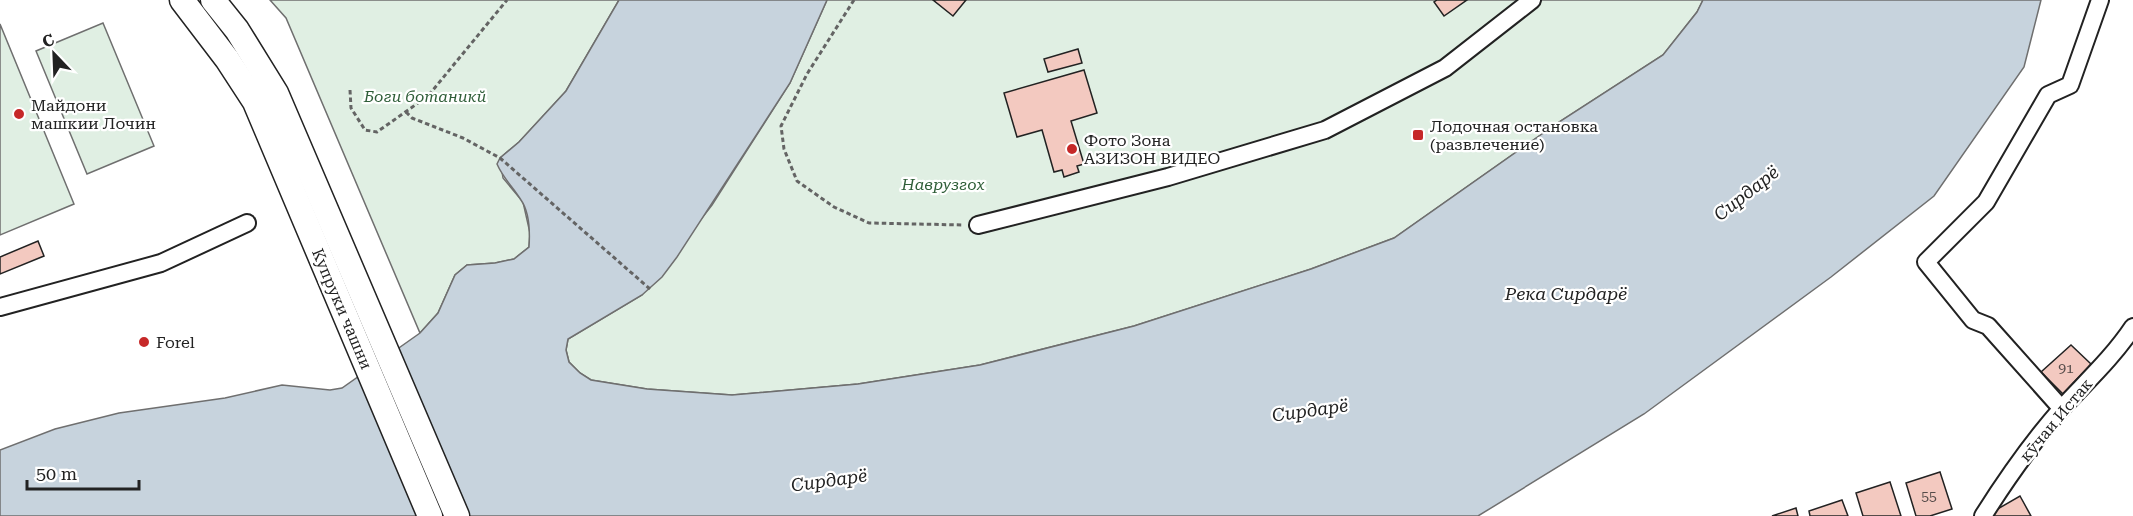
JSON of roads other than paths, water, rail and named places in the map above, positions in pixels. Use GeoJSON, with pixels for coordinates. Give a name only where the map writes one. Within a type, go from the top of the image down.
{"type":"FeatureCollection","features":[{"type":"Feature","properties":{"kind":"highway"},"geometry":{"type":"LineString","coordinates":[[182,0],[227,59],[265,97]]}},
{"type":"Feature","properties":{"kind":"highway"},"geometry":{"type":"LineString","coordinates":[[213,0],[237,30],[265,97],[457,516]]}},
{"type":"Feature","properties":{"kind":"highway","name":"Купруки чашни"},"geometry":{"type":"LineString","coordinates":[[265,97],[430,516]]}},
{"type":"Feature","properties":{"kind":"street"},"geometry":{"type":"LineString","coordinates":[[978,225],[1168,177],[1324,130],[1445,68],[1532,0]]}},
{"type":"Feature","properties":{"kind":"street"},"geometry":{"type":"LineString","coordinates":[[2062,409],[1988,326],[1972,320],[1926,262],[1986,202],[2048,95],[2070,85],[2100,0]]}},
{"type":"Feature","properties":{"kind":"street"},"geometry":{"type":"LineString","coordinates":[[0,307],[161,262],[247,223]]}},
{"type":"Feature","properties":{"kind":"street","name":"кӯчаи Истак"},"geometry":{"type":"LineString","coordinates":[[1983,516],[2011,473],[2062,409],[2120,347],[2133,327]]}},
{"type":"Feature","properties":{"kind":"water","name":"Река Сирдарё"},"geometry":{"type":"Polygon","coordinates":[[[619,0],[827,0],[790,83],[662,277],[642,295],[568,339],[566,350],[569,362],[591,380],[647,389],[732,395],[858,384],[980,365],[1134,326],[1311,269],[1394,238],[1559,122],[1663,55],[1697,12],[1703,0],[2041,0],[2024,67],[1934,196],[1831,277],[1644,414],[1478,516],[0,516],[0,450],[55,429],[119,413],[225,398],[282,385],[330,390],[342,388],[420,333],[438,313],[455,275],[467,265],[514,259],[529,247],[526,211],[497,164],[500,158],[519,142],[566,91],[619,0]]]}},
{"type":"Feature","properties":{"kind":"place","name":"Майдони машкии Лочин"},"geometry":{"type":"Point","coordinates":[19,114]}},
{"type":"Feature","properties":{"kind":"place","name":"Лодочная остановка (развлечение)"},"geometry":{"type":"Point","coordinates":[1418,135]}},
{"type":"Feature","properties":{"kind":"place","name":"Фото Зона АЗИЗОН ВИДЕО"},"geometry":{"type":"Point","coordinates":[1072,149]}},
{"type":"Feature","properties":{"kind":"place","name":"Forel"},"geometry":{"type":"Point","coordinates":[144,342]}},
{"type":"Feature","properties":{"kind":"park label","name":"Боги ботаникй"},"geometry":{"type":"Point","coordinates":[425,96]}},
{"type":"Feature","properties":{"kind":"park label","name":"Наврузгох"},"geometry":{"type":"Point","coordinates":[943,184]}},
{"type":"Feature","properties":{"kind":"water label","name":"Сирдарё"},"geometry":{"type":"Point","coordinates":[1746,193]}},
{"type":"Feature","properties":{"kind":"water label","name":"Сирдарё"},"geometry":{"type":"Point","coordinates":[1310,410]}},
{"type":"Feature","properties":{"kind":"water label","name":"Сирдарё"},"geometry":{"type":"Point","coordinates":[829,480]}}]}
